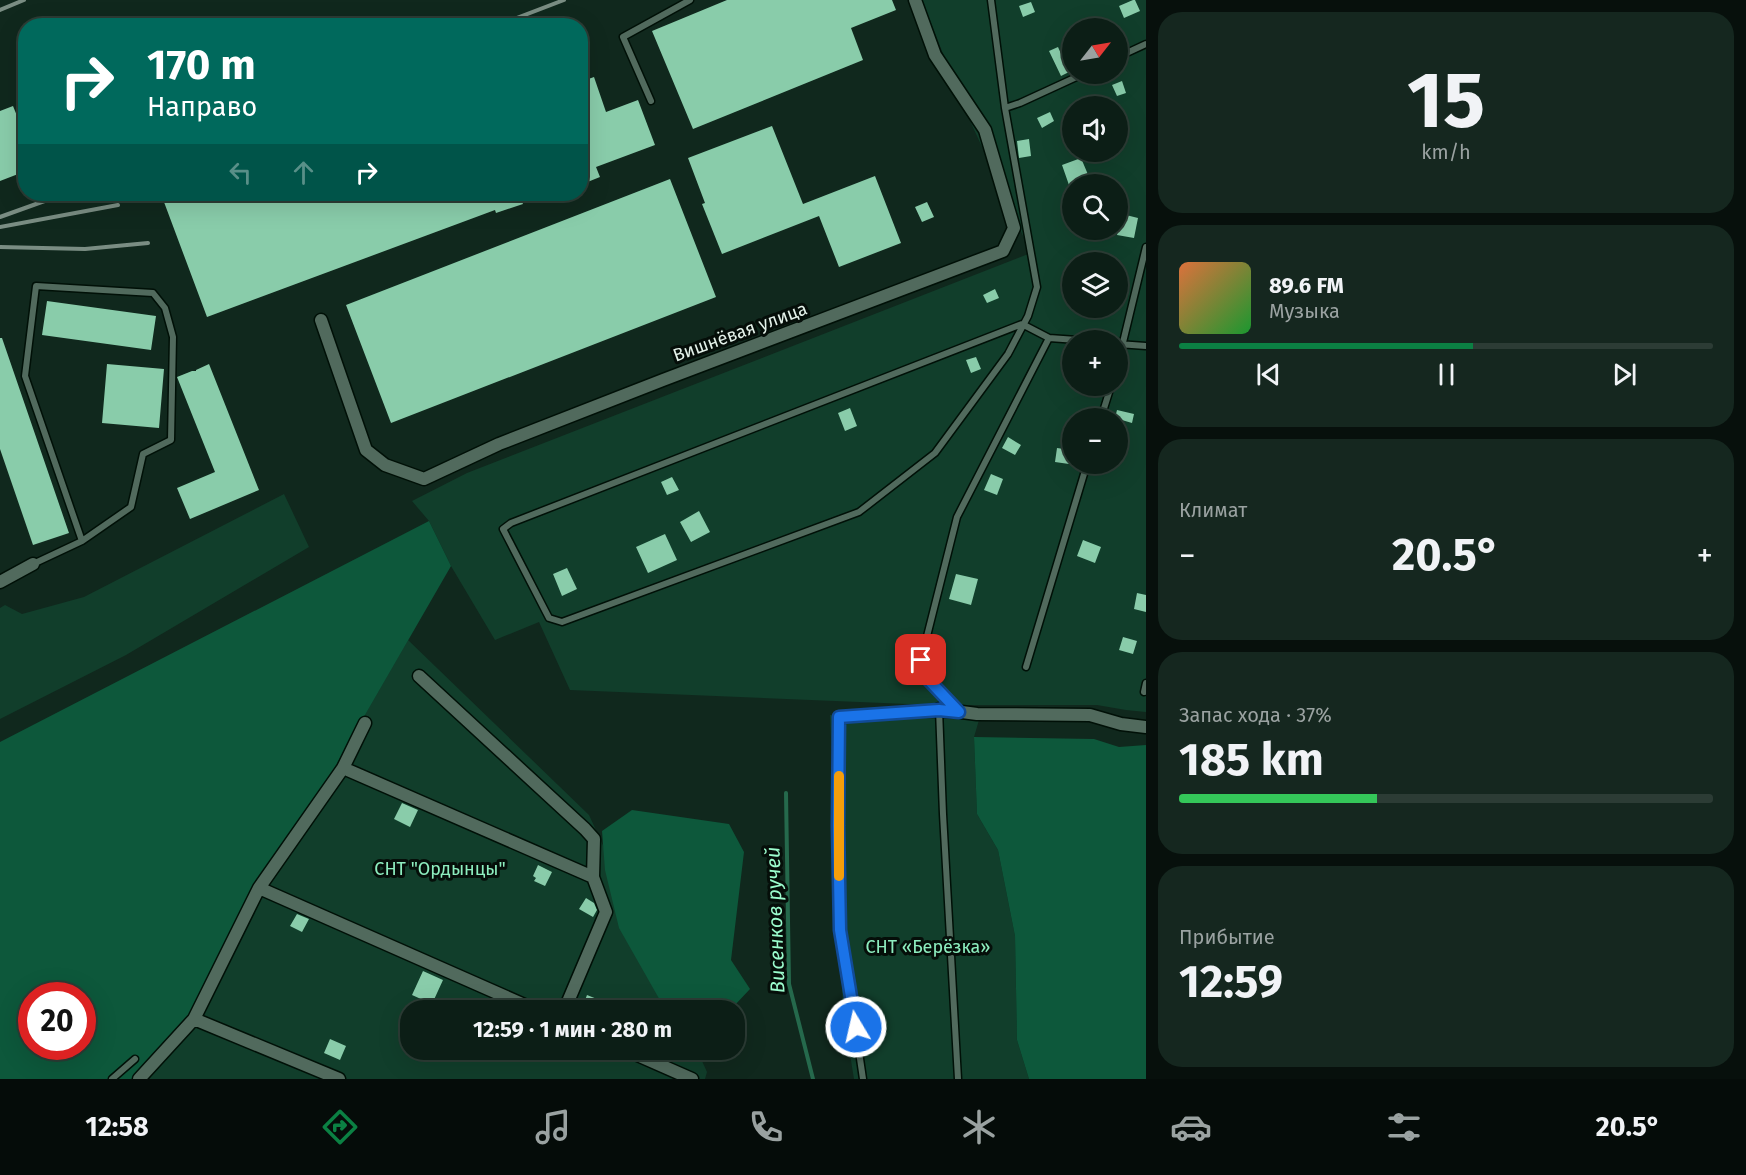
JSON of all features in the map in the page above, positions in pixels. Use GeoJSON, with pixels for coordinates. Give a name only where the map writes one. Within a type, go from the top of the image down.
{"type":"FeatureCollection","features":[{"type":"Feature","properties":{"kind":"street","name":"Вишнёвая улица"},"geometry":{"type":"LineString","coordinates":[[321,320],[366,450],[385,465],[424,479],[499,444],[1003,251],[1014,228],[985,130],[935,55],[915,0]]}},
{"type":"Feature","properties":{"kind":"street"},"geometry":{"type":"LineString","coordinates":[[0,582],[33,564]]}},
{"type":"Feature","properties":{"kind":"street"},"geometry":{"type":"LineString","coordinates":[[419,676],[594,839],[593,877],[606,912],[569,1000]]}},
{"type":"Feature","properties":{"kind":"street"},"geometry":{"type":"LineString","coordinates":[[939,710],[1038,716],[1090,715],[1146,727]]}},
{"type":"Feature","properties":{"kind":"street"},"geometry":{"type":"LineString","coordinates":[[139,1079],[194,1018],[259,888],[343,768],[365,723]]}},
{"type":"Feature","properties":{"kind":"street"},"geometry":{"type":"LineString","coordinates":[[343,768],[593,877]]}},
{"type":"Feature","properties":{"kind":"street"},"geometry":{"type":"LineString","coordinates":[[259,888],[513,1000]]}},
{"type":"Feature","properties":{"kind":"street"},"geometry":{"type":"LineString","coordinates":[[194,1018],[339,1079]]}},
{"type":"Feature","properties":{"kind":"street"},"geometry":{"type":"LineString","coordinates":[[649,1060],[692,1079]]}},
{"type":"Feature","properties":{"kind":"lane"},"geometry":{"type":"LineString","coordinates":[[651,101],[623,37],[690,0]]}},
{"type":"Feature","properties":{"kind":"lane"},"geometry":{"type":"LineString","coordinates":[[991,0],[1005,108],[1038,287],[1028,315],[1022,324],[1008,354],[934,453],[859,512],[562,622],[549,618],[503,529],[511,523],[1022,324],[1049,338],[1062,339]]}},
{"type":"Feature","properties":{"kind":"lane"},"geometry":{"type":"LineString","coordinates":[[1128,52],[1146,44]]}},
{"type":"Feature","properties":{"kind":"lane"},"geometry":{"type":"LineString","coordinates":[[1005,108],[1062,84]]}},
{"type":"Feature","properties":{"kind":"lane"},"geometry":{"type":"LineString","coordinates":[[1124,330],[1146,247]]}},
{"type":"Feature","properties":{"kind":"lane"},"geometry":{"type":"LineString","coordinates":[[33,564],[82,541],[131,507],[143,454],[171,440],[173,337],[165,308],[153,293],[36,286],[25,376],[82,541]]}},
{"type":"Feature","properties":{"kind":"lane"},"geometry":{"type":"LineString","coordinates":[[959,712],[923,674],[921,660],[957,517],[1049,338]]}},
{"type":"Feature","properties":{"kind":"lane"},"geometry":{"type":"LineString","coordinates":[[1128,345],[1146,346]]}},
{"type":"Feature","properties":{"kind":"lane"},"geometry":{"type":"LineString","coordinates":[[1026,667],[1084,474]]}},
{"type":"Feature","properties":{"kind":"lane"},"geometry":{"type":"LineString","coordinates":[[1144,692],[1146,683]]}},
{"type":"Feature","properties":{"kind":"lane"},"geometry":{"type":"LineString","coordinates":[[863,1079],[840,930],[839,717],[939,710],[958,1079]]}},
{"type":"Feature","properties":{"kind":"lane"},"geometry":{"type":"LineString","coordinates":[[112,1079],[135,1059]]}},
{"type":"Feature","properties":{"kind":"green space"},"geometry":{"type":"Polygon","coordinates":[[[922,0],[1146,0],[1146,712],[1097,705],[932,705],[570,690],[539,622],[495,640],[451,566],[429,521],[412,501],[467,473],[1031,253],[965,110],[922,0]]]}},
{"type":"Feature","properties":{"kind":"green space"},"geometry":{"type":"Polygon","coordinates":[[[284,494],[309,547],[126,655],[0,719],[0,608],[5,605],[22,614],[84,597],[284,494]]]}},
{"type":"Feature","properties":{"kind":"green space"},"geometry":{"type":"Polygon","coordinates":[[[429,521],[451,566],[182,1032],[133,1079],[0,1079],[0,742],[429,521]]]}},
{"type":"Feature","properties":{"kind":"green space","name":"СНТ \"Ордынцы\""},"geometry":{"type":"Polygon","coordinates":[[[408,640],[589,815],[674,1000],[400,1000],[400,1060],[702,1060],[707,1072],[705,1079],[133,1079],[182,1032],[408,640]]]}},
{"type":"Feature","properties":{"kind":"green space","name":"СНТ «Берёзка»"},"geometry":{"type":"Polygon","coordinates":[[[830,715],[979,720],[974,737],[977,814],[998,850],[1015,936],[1017,1040],[1029,1079],[854,1079],[843,1011],[830,715]]]}},
{"type":"Feature","properties":{"kind":"green space"},"geometry":{"type":"Polygon","coordinates":[[[974,737],[1094,739],[1119,747],[1146,745],[1146,1079],[1029,1079],[1017,1040],[1015,936],[998,850],[977,814],[974,737]]]}},
{"type":"Feature","properties":{"kind":"green space"},"geometry":{"type":"Polygon","coordinates":[[[632,810],[729,824],[744,852],[731,960],[750,989],[740,1000],[660,1000],[619,928],[605,870],[602,831],[632,810]]]}},
{"type":"Feature","properties":{"kind":"building"},"geometry":{"type":"Polygon","coordinates":[[[727,0],[892,0],[896,10],[851,28],[863,60],[693,129],[652,31],[727,0]]]}},
{"type":"Feature","properties":{"kind":"building"},"geometry":{"type":"Polygon","coordinates":[[[1135,0],[1140,11],[1124,18],[1119,6],[1135,0]]]}},
{"type":"Feature","properties":{"kind":"building"},"geometry":{"type":"Polygon","coordinates":[[[1031,2],[1035,12],[1023,17],[1019,6],[1031,2]]]}},
{"type":"Feature","properties":{"kind":"building"},"geometry":{"type":"Polygon","coordinates":[[[1058,47],[1062,56],[1062,76],[1061,76],[1049,51],[1058,47]]]}},
{"type":"Feature","properties":{"kind":"building"},"geometry":{"type":"Polygon","coordinates":[[[594,77],[606,112],[638,100],[655,145],[596,167],[600,177],[588,182],[588,79],[594,77]]]}},
{"type":"Feature","properties":{"kind":"building"},"geometry":{"type":"Polygon","coordinates":[[[1123,84],[1126,93],[1117,96],[1112,85],[1123,84]]]}},
{"type":"Feature","properties":{"kind":"building"},"geometry":{"type":"Polygon","coordinates":[[[13,106],[18,118],[18,174],[0,181],[0,111],[13,106]]]}},
{"type":"Feature","properties":{"kind":"building"},"geometry":{"type":"Polygon","coordinates":[[[1050,112],[1054,121],[1042,128],[1037,118],[1050,112]]]}},
{"type":"Feature","properties":{"kind":"building"},"geometry":{"type":"Polygon","coordinates":[[[772,126],[803,204],[875,176],[901,243],[839,267],[819,216],[722,254],[702,204],[705,203],[688,158],[772,126]]]}},
{"type":"Feature","properties":{"kind":"building"},"geometry":{"type":"Polygon","coordinates":[[[1029,139],[1031,156],[1019,158],[1017,141],[1029,139]]]}},
{"type":"Feature","properties":{"kind":"building"},"geometry":{"type":"Polygon","coordinates":[[[1070,162],[1083,162],[1088,174],[1065,174],[1062,165],[1070,162]]]}},
{"type":"Feature","properties":{"kind":"building"},"geometry":{"type":"Polygon","coordinates":[[[670,179],[716,297],[391,423],[346,305],[670,179]]]}},
{"type":"Feature","properties":{"kind":"building"},"geometry":{"type":"Polygon","coordinates":[[[164,201],[522,201],[523,204],[496,213],[495,210],[207,317],[164,201]]]}},
{"type":"Feature","properties":{"kind":"building"},"geometry":{"type":"Polygon","coordinates":[[[927,202],[934,217],[922,222],[915,207],[927,202]]]}},
{"type":"Feature","properties":{"kind":"building"},"geometry":{"type":"Polygon","coordinates":[[[1128,216],[1138,218],[1134,238],[1128,237],[1128,216]]]}},
{"type":"Feature","properties":{"kind":"building"},"geometry":{"type":"Polygon","coordinates":[[[995,289],[999,298],[987,303],[983,295],[995,289]]]}},
{"type":"Feature","properties":{"kind":"building"},"geometry":{"type":"Polygon","coordinates":[[[47,301],[156,316],[151,350],[42,335],[47,301]]]}},
{"type":"Feature","properties":{"kind":"building"},"geometry":{"type":"Polygon","coordinates":[[[0,338],[2,338],[69,533],[33,545],[0,449],[0,338]]]}},
{"type":"Feature","properties":{"kind":"building"},"geometry":{"type":"Polygon","coordinates":[[[976,357],[981,369],[971,373],[966,360],[976,357]]]}},
{"type":"Feature","properties":{"kind":"building"},"geometry":{"type":"Polygon","coordinates":[[[107,364],[164,369],[159,428],[102,423],[107,364]]]}},
{"type":"Feature","properties":{"kind":"building"},"geometry":{"type":"Polygon","coordinates":[[[209,364],[259,490],[190,519],[177,488],[215,472],[177,377],[209,364]]]}},
{"type":"Feature","properties":{"kind":"building"},"geometry":{"type":"Polygon","coordinates":[[[850,408],[857,426],[845,431],[838,413],[850,408]]]}},
{"type":"Feature","properties":{"kind":"building"},"geometry":{"type":"Polygon","coordinates":[[[1128,413],[1134,414],[1132,423],[1128,422],[1128,413]]]}},
{"type":"Feature","properties":{"kind":"building"},"geometry":{"type":"Polygon","coordinates":[[[1008,437],[1021,445],[1015,455],[1002,448],[1008,437]]]}},
{"type":"Feature","properties":{"kind":"building"},"geometry":{"type":"Polygon","coordinates":[[[1057,448],[1062,449],[1062,463],[1055,462],[1057,448]]]}},
{"type":"Feature","properties":{"kind":"building"},"geometry":{"type":"Polygon","coordinates":[[[991,474],[1003,479],[997,495],[984,490],[991,474]]]}},
{"type":"Feature","properties":{"kind":"building"},"geometry":{"type":"Polygon","coordinates":[[[672,477],[679,490],[667,495],[661,482],[672,477]]]}},
{"type":"Feature","properties":{"kind":"building"},"geometry":{"type":"Polygon","coordinates":[[[699,511],[710,532],[691,542],[680,522],[699,511]]]}},
{"type":"Feature","properties":{"kind":"building"},"geometry":{"type":"Polygon","coordinates":[[[665,534],[677,560],[648,573],[636,547],[665,534]]]}},
{"type":"Feature","properties":{"kind":"building"},"geometry":{"type":"Polygon","coordinates":[[[1083,540],[1101,547],[1095,563],[1077,556],[1083,540]]]}},
{"type":"Feature","properties":{"kind":"building"},"geometry":{"type":"Polygon","coordinates":[[[567,568],[577,589],[562,596],[553,574],[567,568]]]}},
{"type":"Feature","properties":{"kind":"building"},"geometry":{"type":"Polygon","coordinates":[[[956,574],[978,579],[971,605],[949,599],[956,574]]]}},
{"type":"Feature","properties":{"kind":"building"},"geometry":{"type":"Polygon","coordinates":[[[1137,593],[1146,595],[1146,612],[1134,609],[1137,593]]]}},
{"type":"Feature","properties":{"kind":"building"},"geometry":{"type":"Polygon","coordinates":[[[1123,637],[1137,641],[1133,654],[1119,650],[1123,637]]]}},
{"type":"Feature","properties":{"kind":"building"},"geometry":{"type":"Polygon","coordinates":[[[402,803],[418,810],[410,827],[394,819],[402,803]]]}},
{"type":"Feature","properties":{"kind":"building"},"geometry":{"type":"Polygon","coordinates":[[[538,865],[552,872],[545,886],[534,881],[536,878],[533,876],[538,865]]]}},
{"type":"Feature","properties":{"kind":"building"},"geometry":{"type":"Polygon","coordinates":[[[586,898],[594,903],[597,910],[593,917],[579,909],[586,898]]]}},
{"type":"Feature","properties":{"kind":"building"},"geometry":{"type":"Polygon","coordinates":[[[297,914],[309,919],[302,932],[290,926],[297,914]]]}},
{"type":"Feature","properties":{"kind":"building"},"geometry":{"type":"Polygon","coordinates":[[[423,971],[443,980],[434,1000],[423,1000],[412,995],[423,971]]]}},
{"type":"Feature","properties":{"kind":"building"},"geometry":{"type":"Polygon","coordinates":[[[587,995],[600,1000],[585,1000],[587,995]]]}},
{"type":"Feature","properties":{"kind":"building"},"geometry":{"type":"Polygon","coordinates":[[[330,1039],[346,1046],[340,1060],[324,1053],[330,1039]]]}},
{"type":"Feature","properties":{"kind":"waterway","name":"Висенков ручей"},"geometry":{"type":"LineString","coordinates":[[786,793],[789,984],[813,1079]]}},
{"type":"Feature","properties":{"kind":"railway"},"geometry":{"type":"LineString","coordinates":[[0,10],[24,0]]}},
{"type":"Feature","properties":{"kind":"railway"},"geometry":{"type":"LineString","coordinates":[[517,18],[564,0]]}},
{"type":"Feature","properties":{"kind":"railway"},"geometry":{"type":"LineString","coordinates":[[0,217],[45,201]]}},
{"type":"Feature","properties":{"kind":"railway"},"geometry":{"type":"LineString","coordinates":[[0,227],[118,205]]}},
{"type":"Feature","properties":{"kind":"railway"},"geometry":{"type":"LineString","coordinates":[[0,247],[85,249],[148,243]]}},
{"type":"Feature","properties":{"kind":"slow traffic"},"geometry":{"type":"LineString","coordinates":[[839,776],[839,876]]}},
{"type":"Feature","properties":{"kind":"route"},"geometry":{"type":"LineString","coordinates":[[856,1027],[840,930],[839,717],[939,710],[959,712],[923,674],[921,660]]}}]}
